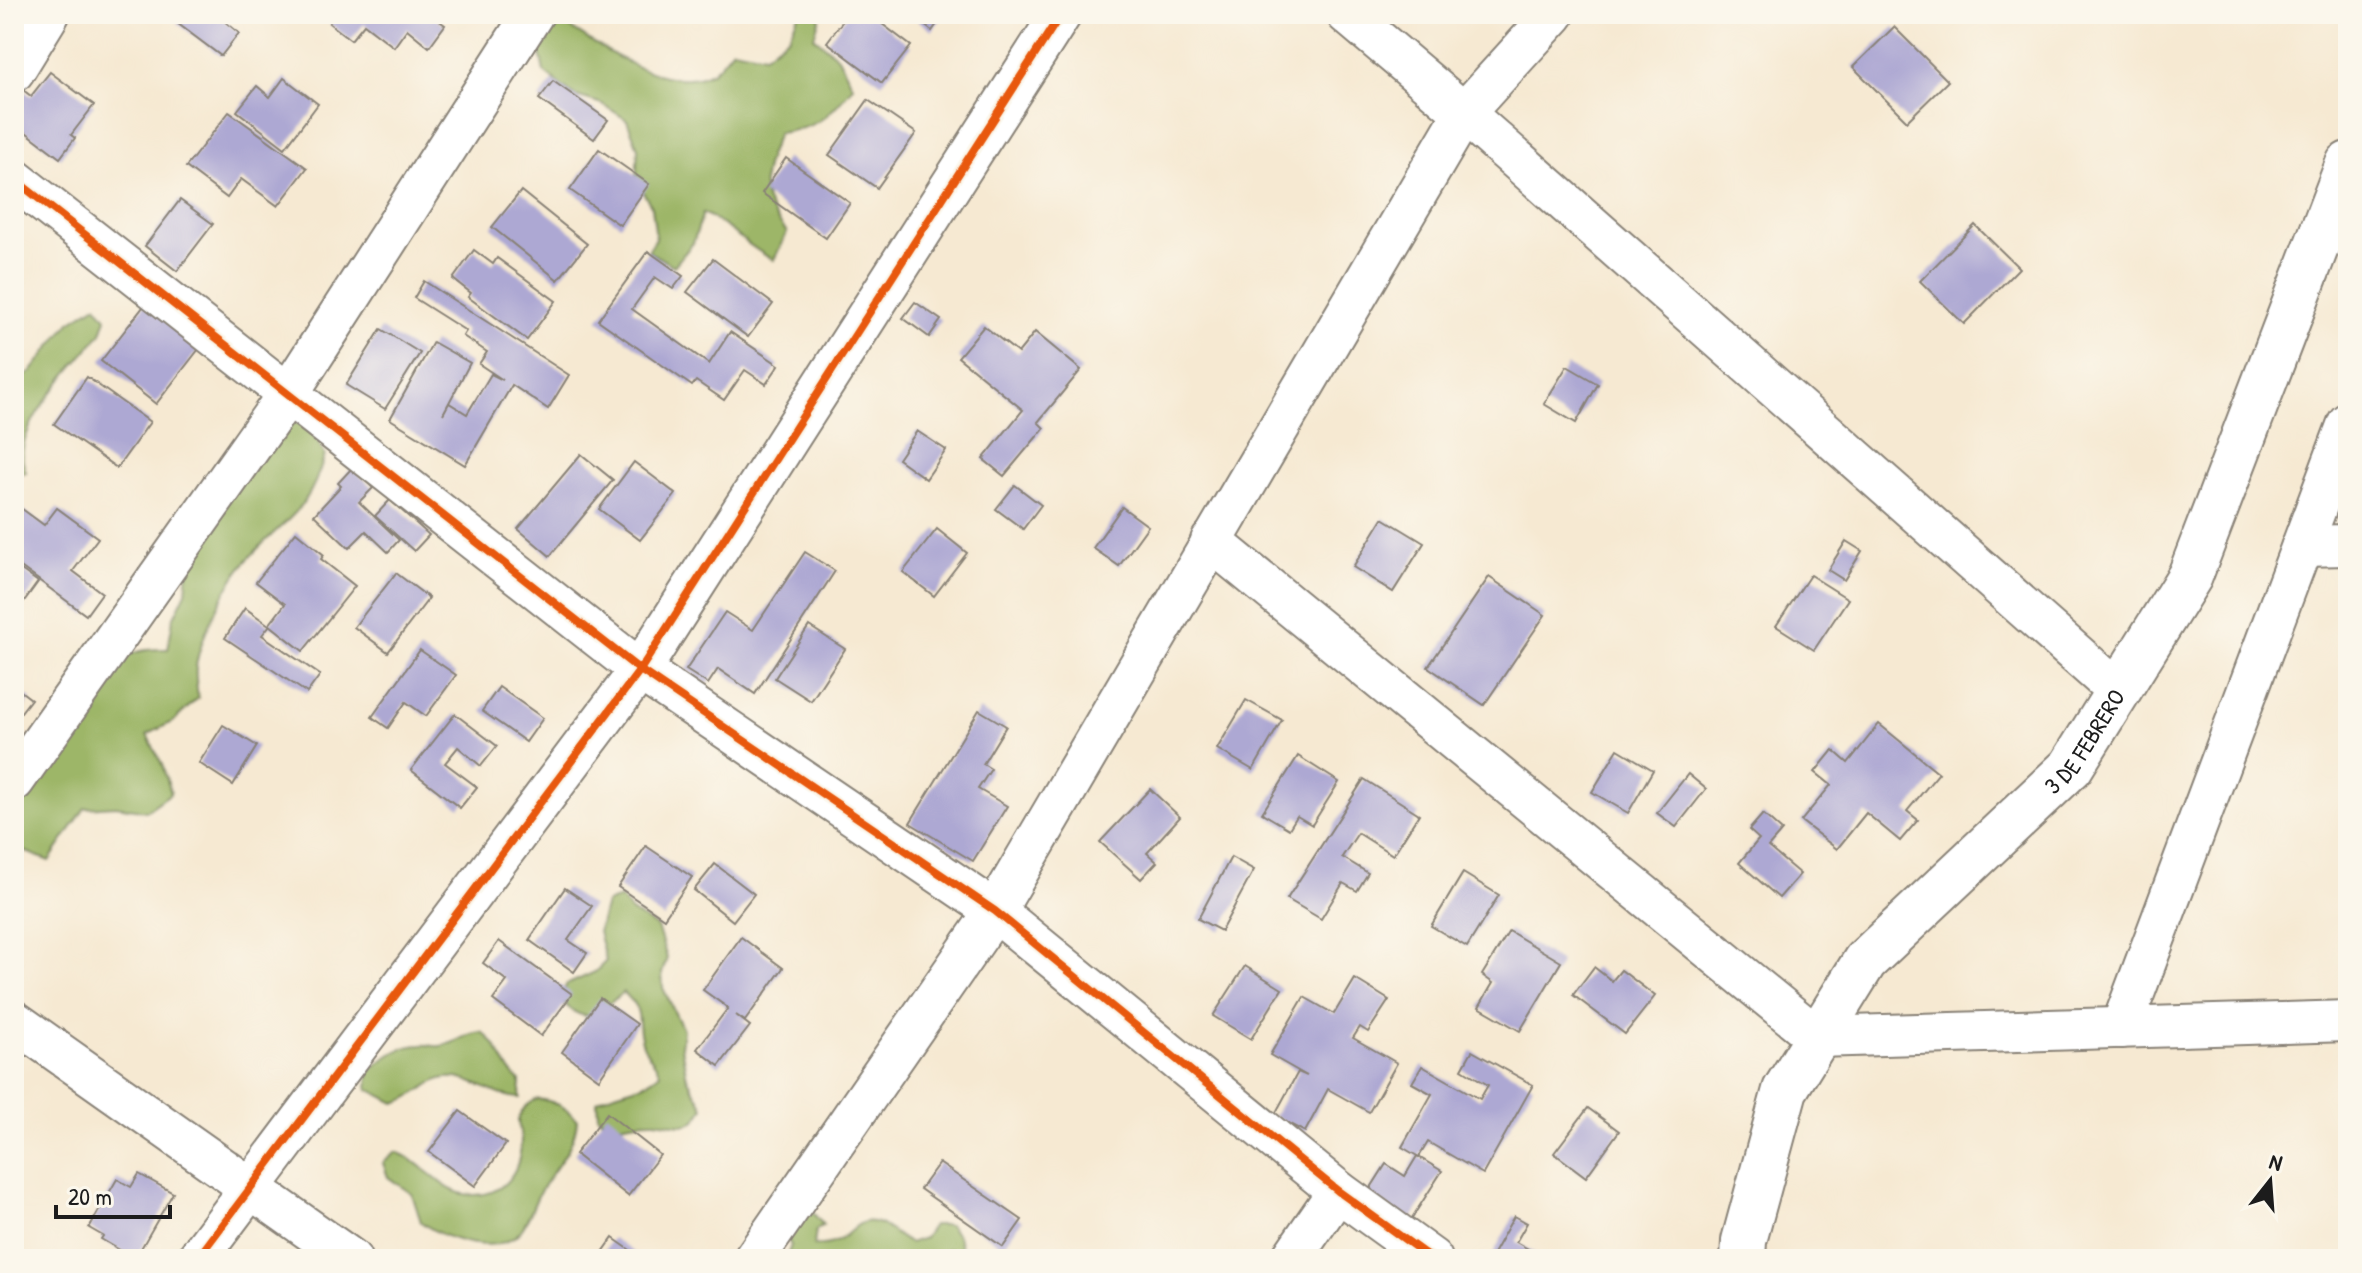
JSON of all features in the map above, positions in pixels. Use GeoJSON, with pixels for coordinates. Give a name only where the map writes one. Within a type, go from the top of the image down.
{"type":"FeatureCollection","features":[{"type":"Feature","properties":{"kind":"street"},"geometry":{"type":"LineString","coordinates":[[14,71],[49,14]]}},
{"type":"Feature","properties":{"kind":"street"},"geometry":{"type":"LineString","coordinates":[[14,781],[288,394],[533,14]]}},
{"type":"Feature","properties":{"kind":"street"},"geometry":{"type":"LineString","coordinates":[[197,1259],[640,670],[1061,14]]}},
{"type":"Feature","properties":{"kind":"street"},"geometry":{"type":"LineString","coordinates":[[1347,14],[1464,113],[2118,691]]}},
{"type":"Feature","properties":{"kind":"street"},"geometry":{"type":"LineString","coordinates":[[754,1259],[995,911],[1464,113],[1554,14]]}},
{"type":"Feature","properties":{"kind":"street","name":"3 DE FEBRERO"},"geometry":{"type":"LineString","coordinates":[[1743,1259],[1744,1241],[1785,1090],[1865,961],[2071,767],[2190,576],[2348,164]]}},
{"type":"Feature","properties":{"kind":"street"},"geometry":{"type":"LineString","coordinates":[[14,179],[640,670],[995,911],[1338,1191],[1432,1259]]}},
{"type":"Feature","properties":{"kind":"street"},"geometry":{"type":"LineString","coordinates":[[2121,1028],[2348,423]]}},
{"type":"Feature","properties":{"kind":"street"},"geometry":{"type":"LineString","coordinates":[[1211,541],[1817,1037],[2348,1021]]}},
{"type":"Feature","properties":{"kind":"street"},"geometry":{"type":"LineString","coordinates":[[2302,546],[2348,545]]}},
{"type":"Feature","properties":{"kind":"street"},"geometry":{"type":"LineString","coordinates":[[14,1021],[351,1259]]}},
{"type":"Feature","properties":{"kind":"street"},"geometry":{"type":"LineString","coordinates":[[1291,1259],[1338,1191]]}},
{"type":"Feature","properties":{"kind":"green space"},"geometry":{"type":"Polygon","coordinates":[[[799,14],[821,14],[814,37],[838,57],[853,86],[822,119],[803,128],[778,133],[764,174],[765,196],[787,232],[774,260],[703,213],[693,243],[674,266],[648,251],[656,238],[652,207],[636,181],[638,148],[627,120],[602,104],[573,95],[544,72],[538,43],[563,23],[634,65],[674,78],[694,78],[712,72],[733,49],[765,55],[789,36],[799,14]]]}},
{"type":"Feature","properties":{"kind":"green space"},"geometry":{"type":"Polygon","coordinates":[[[96,305],[106,318],[101,333],[61,380],[35,418],[22,455],[26,472],[14,476],[14,383],[31,372],[70,322],[96,305]]]}},
{"type":"Feature","properties":{"kind":"green space"},"geometry":{"type":"Polygon","coordinates":[[[279,418],[310,426],[325,455],[303,503],[242,567],[217,609],[199,654],[196,671],[198,698],[174,721],[147,735],[162,764],[171,793],[146,811],[116,806],[85,808],[49,861],[14,847],[14,790],[52,763],[75,740],[85,713],[106,693],[96,696],[123,658],[141,651],[168,649],[173,619],[186,592],[189,560],[279,418]]]}},
{"type":"Feature","properties":{"kind":"green space"},"geometry":{"type":"Polygon","coordinates":[[[621,898],[630,911],[657,927],[667,958],[662,973],[663,988],[683,1030],[681,1047],[687,1078],[704,1107],[690,1124],[649,1121],[609,1127],[598,1116],[597,1101],[646,1083],[660,1073],[643,1045],[638,1012],[623,992],[600,1011],[586,1016],[570,1009],[561,1000],[566,985],[595,972],[606,961],[598,932],[606,903],[621,898]]]}},
{"type":"Feature","properties":{"kind":"green space"},"geometry":{"type":"Polygon","coordinates":[[[482,1032],[520,1081],[520,1098],[455,1078],[440,1079],[395,1103],[368,1089],[369,1072],[398,1051],[413,1046],[446,1045],[482,1032]]]}},
{"type":"Feature","properties":{"kind":"green space"},"geometry":{"type":"Polygon","coordinates":[[[537,1099],[549,1101],[568,1111],[577,1120],[576,1129],[522,1229],[512,1238],[486,1245],[457,1240],[421,1222],[412,1194],[388,1177],[383,1163],[396,1152],[455,1191],[477,1195],[498,1189],[517,1164],[521,1138],[518,1124],[520,1114],[537,1099]]]}},
{"type":"Feature","properties":{"kind":"green space"},"geometry":{"type":"Polygon","coordinates":[[[788,1193],[802,1199],[823,1225],[816,1230],[814,1245],[837,1241],[864,1222],[882,1225],[909,1243],[924,1238],[933,1225],[949,1225],[958,1236],[962,1252],[947,1249],[933,1259],[786,1259],[791,1245],[764,1208],[771,1195],[788,1193]]]}},
{"type":"Feature","properties":{"kind":"building"},"geometry":{"type":"Polygon","coordinates":[[[184,14],[227,14],[223,20],[239,33],[221,56],[177,23],[184,14]]]}},
{"type":"Feature","properties":{"kind":"building"},"geometry":{"type":"Polygon","coordinates":[[[336,14],[430,14],[445,25],[429,47],[407,29],[394,47],[364,24],[351,40],[329,23],[336,14]]]}},
{"type":"Feature","properties":{"kind":"building"},"geometry":{"type":"Polygon","coordinates":[[[848,14],[869,14],[911,46],[882,83],[827,42],[848,14]]]}},
{"type":"Feature","properties":{"kind":"building"},"geometry":{"type":"Polygon","coordinates":[[[910,14],[944,14],[932,31],[910,14]]]}},
{"type":"Feature","properties":{"kind":"building"},"geometry":{"type":"Polygon","coordinates":[[[1894,27],[1948,81],[1907,121],[1853,67],[1894,27]]]}},
{"type":"Feature","properties":{"kind":"building"},"geometry":{"type":"Polygon","coordinates":[[[50,72],[94,105],[71,135],[75,138],[60,158],[14,123],[14,101],[23,90],[31,96],[50,72]]]}},
{"type":"Feature","properties":{"kind":"building"},"geometry":{"type":"Polygon","coordinates":[[[284,78],[318,104],[285,148],[237,111],[257,86],[270,97],[284,78]]]}},
{"type":"Feature","properties":{"kind":"building"},"geometry":{"type":"Polygon","coordinates":[[[553,81],[608,120],[594,139],[539,99],[553,81]]]}},
{"type":"Feature","properties":{"kind":"building"},"geometry":{"type":"Polygon","coordinates":[[[868,100],[916,133],[877,188],[829,155],[868,100]]]}},
{"type":"Feature","properties":{"kind":"building"},"geometry":{"type":"Polygon","coordinates":[[[229,112],[307,168],[278,206],[241,179],[227,198],[186,167],[229,112]]]}},
{"type":"Feature","properties":{"kind":"building"},"geometry":{"type":"Polygon","coordinates":[[[599,149],[649,184],[620,225],[570,190],[599,149]]]}},
{"type":"Feature","properties":{"kind":"building"},"geometry":{"type":"Polygon","coordinates":[[[786,158],[850,203],[826,238],[762,193],[786,158]]]}},
{"type":"Feature","properties":{"kind":"building"},"geometry":{"type":"Polygon","coordinates":[[[521,191],[587,244],[558,280],[492,227],[521,191]]]}},
{"type":"Feature","properties":{"kind":"building"},"geometry":{"type":"Polygon","coordinates":[[[180,200],[213,224],[177,271],[145,246],[180,200]]]}},
{"type":"Feature","properties":{"kind":"building"},"geometry":{"type":"Polygon","coordinates":[[[1975,225],[2019,268],[1964,324],[1920,281],[1975,225]]]}},
{"type":"Feature","properties":{"kind":"building"},"geometry":{"type":"Polygon","coordinates":[[[474,250],[493,264],[497,258],[556,301],[527,340],[468,297],[471,293],[453,279],[474,250]]]}},
{"type":"Feature","properties":{"kind":"building"},"geometry":{"type":"Polygon","coordinates":[[[648,251],[683,276],[673,289],[655,277],[632,309],[709,364],[730,332],[779,365],[766,384],[745,370],[724,400],[696,381],[692,386],[598,320],[648,251]]]}},
{"type":"Feature","properties":{"kind":"building"},"geometry":{"type":"Polygon","coordinates":[[[713,259],[773,304],[748,337],[687,292],[713,259]]]}},
{"type":"Feature","properties":{"kind":"building"},"geometry":{"type":"Polygon","coordinates":[[[424,281],[569,375],[548,409],[512,385],[465,465],[390,419],[433,342],[470,363],[443,414],[449,403],[467,414],[491,374],[503,380],[479,364],[487,352],[463,336],[466,331],[414,298],[424,281]]]}},
{"type":"Feature","properties":{"kind":"building"},"geometry":{"type":"Polygon","coordinates":[[[147,302],[202,345],[156,404],[101,361],[147,302]]]}},
{"type":"Feature","properties":{"kind":"building"},"geometry":{"type":"Polygon","coordinates":[[[915,302],[941,320],[929,337],[903,318],[915,302]]]}},
{"type":"Feature","properties":{"kind":"building"},"geometry":{"type":"Polygon","coordinates":[[[984,326],[1018,353],[1035,332],[1081,370],[1038,422],[1044,428],[1004,476],[983,459],[1023,410],[958,357],[984,326]]]}},
{"type":"Feature","properties":{"kind":"building"},"geometry":{"type":"Polygon","coordinates":[[[381,329],[420,353],[385,409],[346,385],[381,329]]]}},
{"type":"Feature","properties":{"kind":"building"},"geometry":{"type":"Polygon","coordinates":[[[1567,366],[1598,384],[1576,423],[1544,404],[1567,366]]]}},
{"type":"Feature","properties":{"kind":"building"},"geometry":{"type":"Polygon","coordinates":[[[87,377],[150,422],[117,468],[54,424],[87,377]]]}},
{"type":"Feature","properties":{"kind":"building"},"geometry":{"type":"Polygon","coordinates":[[[917,431],[946,450],[926,479],[898,459],[917,431]]]}},
{"type":"Feature","properties":{"kind":"building"},"geometry":{"type":"Polygon","coordinates":[[[581,454],[613,480],[550,556],[518,529],[581,454]]]}},
{"type":"Feature","properties":{"kind":"building"},"geometry":{"type":"Polygon","coordinates":[[[634,462],[676,494],[640,540],[599,509],[634,462]]]}},
{"type":"Feature","properties":{"kind":"building"},"geometry":{"type":"Polygon","coordinates":[[[352,468],[373,488],[359,502],[399,540],[388,552],[366,531],[349,548],[314,515],[341,486],[338,483],[352,468]]]}},
{"type":"Feature","properties":{"kind":"building"},"geometry":{"type":"Polygon","coordinates":[[[1015,485],[1041,505],[1023,529],[996,509],[1015,485]]]}},
{"type":"Feature","properties":{"kind":"building"},"geometry":{"type":"Polygon","coordinates":[[[390,500],[429,535],[414,551],[375,516],[390,500]]]}},
{"type":"Feature","properties":{"kind":"building"},"geometry":{"type":"Polygon","coordinates":[[[14,503],[44,525],[57,508],[98,538],[73,571],[102,593],[86,615],[14,562],[14,503]]]}},
{"type":"Feature","properties":{"kind":"building"},"geometry":{"type":"Polygon","coordinates":[[[1122,507],[1148,526],[1119,566],[1093,548],[1122,507]]]}},
{"type":"Feature","properties":{"kind":"building"},"geometry":{"type":"Polygon","coordinates":[[[1383,518],[1424,543],[1393,592],[1353,567],[1383,518]]]}},
{"type":"Feature","properties":{"kind":"building"},"geometry":{"type":"Polygon","coordinates":[[[937,529],[967,553],[934,596],[903,572],[937,529]]]}},
{"type":"Feature","properties":{"kind":"building"},"geometry":{"type":"Polygon","coordinates":[[[296,532],[324,555],[321,559],[355,586],[303,651],[270,625],[262,635],[320,675],[307,693],[225,638],[245,608],[269,625],[285,604],[256,582],[296,532]]]}},
{"type":"Feature","properties":{"kind":"building"},"geometry":{"type":"Polygon","coordinates":[[[1846,541],[1862,551],[1844,580],[1828,570],[1846,541]]]}},
{"type":"Feature","properties":{"kind":"building"},"geometry":{"type":"Polygon","coordinates":[[[805,552],[835,571],[755,694],[718,669],[708,684],[686,670],[725,612],[753,630],[805,552]]]}},
{"type":"Feature","properties":{"kind":"building"},"geometry":{"type":"Polygon","coordinates":[[[14,565],[38,582],[14,615],[14,565]]]}},
{"type":"Feature","properties":{"kind":"building"},"geometry":{"type":"Polygon","coordinates":[[[396,573],[429,598],[388,652],[354,627],[396,573]]]}},
{"type":"Feature","properties":{"kind":"building"},"geometry":{"type":"Polygon","coordinates":[[[1810,575],[1848,599],[1814,650],[1776,626],[1810,575]]]}},
{"type":"Feature","properties":{"kind":"building"},"geometry":{"type":"Polygon","coordinates":[[[1489,577],[1545,615],[1484,705],[1428,667],[1489,577]]]}},
{"type":"Feature","properties":{"kind":"building"},"geometry":{"type":"Polygon","coordinates":[[[809,626],[845,649],[811,701],[775,678],[809,626]]]}},
{"type":"Feature","properties":{"kind":"building"},"geometry":{"type":"Polygon","coordinates":[[[420,650],[456,675],[426,716],[406,702],[388,728],[372,717],[420,650]]]}},
{"type":"Feature","properties":{"kind":"building"},"geometry":{"type":"Polygon","coordinates":[[[14,686],[31,699],[14,721],[14,686]]]}},
{"type":"Feature","properties":{"kind":"building"},"geometry":{"type":"Polygon","coordinates":[[[499,687],[543,718],[526,742],[482,711],[499,687]]]}},
{"type":"Feature","properties":{"kind":"building"},"geometry":{"type":"Polygon","coordinates":[[[1246,700],[1282,720],[1253,770],[1217,749],[1246,700]]]}},
{"type":"Feature","properties":{"kind":"building"},"geometry":{"type":"Polygon","coordinates":[[[979,710],[1006,726],[983,764],[991,769],[978,789],[1007,806],[973,861],[910,823],[979,710]]]}},
{"type":"Feature","properties":{"kind":"building"},"geometry":{"type":"Polygon","coordinates":[[[455,714],[497,746],[481,766],[458,747],[445,763],[477,787],[460,808],[411,770],[455,714]]]}},
{"type":"Feature","properties":{"kind":"building"},"geometry":{"type":"Polygon","coordinates":[[[1879,724],[1939,773],[1907,811],[1918,820],[1900,841],[1866,813],[1837,849],[1801,821],[1831,785],[1815,772],[1833,750],[1848,763],[1879,724]]]}},
{"type":"Feature","properties":{"kind":"building"},"geometry":{"type":"Polygon","coordinates":[[[223,725],[257,746],[233,785],[199,763],[223,725]]]}},
{"type":"Feature","properties":{"kind":"building"},"geometry":{"type":"Polygon","coordinates":[[[1618,749],[1653,770],[1628,813],[1592,792],[1618,749]]]}},
{"type":"Feature","properties":{"kind":"building"},"geometry":{"type":"Polygon","coordinates":[[[1298,756],[1339,782],[1312,825],[1297,816],[1289,829],[1262,813],[1298,756]]]}},
{"type":"Feature","properties":{"kind":"building"},"geometry":{"type":"Polygon","coordinates":[[[1688,774],[1706,789],[1676,827],[1657,813],[1688,774]]]}},
{"type":"Feature","properties":{"kind":"building"},"geometry":{"type":"Polygon","coordinates":[[[1364,779],[1419,814],[1393,855],[1358,833],[1342,857],[1368,873],[1357,891],[1343,883],[1321,919],[1287,899],[1364,779]]]}},
{"type":"Feature","properties":{"kind":"building"},"geometry":{"type":"Polygon","coordinates":[[[1150,789],[1180,817],[1147,853],[1157,862],[1141,879],[1100,842],[1150,789]]]}},
{"type":"Feature","properties":{"kind":"building"},"geometry":{"type":"Polygon","coordinates":[[[1763,814],[1782,831],[1768,847],[1800,874],[1779,898],[1739,863],[1759,839],[1749,830],[1763,814]]]}},
{"type":"Feature","properties":{"kind":"building"},"geometry":{"type":"Polygon","coordinates":[[[646,846],[692,877],[664,918],[618,887],[646,846]]]}},
{"type":"Feature","properties":{"kind":"building"},"geometry":{"type":"Polygon","coordinates":[[[1231,857],[1254,870],[1221,931],[1198,919],[1231,857]]]}},
{"type":"Feature","properties":{"kind":"building"},"geometry":{"type":"Polygon","coordinates":[[[715,864],[754,894],[733,921],[694,890],[715,864]]]}},
{"type":"Feature","properties":{"kind":"building"},"geometry":{"type":"Polygon","coordinates":[[[1463,873],[1499,895],[1467,947],[1431,926],[1463,873]]]}},
{"type":"Feature","properties":{"kind":"building"},"geometry":{"type":"Polygon","coordinates":[[[565,888],[592,906],[568,940],[587,953],[574,972],[529,940],[565,888]]]}},
{"type":"Feature","properties":{"kind":"building"},"geometry":{"type":"Polygon","coordinates":[[[1509,931],[1561,962],[1520,1031],[1479,1007],[1493,983],[1482,975],[1509,931]]]}},
{"type":"Feature","properties":{"kind":"building"},"geometry":{"type":"Polygon","coordinates":[[[741,937],[783,968],[745,1021],[736,1015],[750,1026],[719,1066],[697,1049],[728,1008],[703,990],[741,937]]]}},
{"type":"Feature","properties":{"kind":"building"},"geometry":{"type":"Polygon","coordinates":[[[499,941],[572,994],[541,1036],[493,1000],[507,981],[483,963],[499,941]]]}},
{"type":"Feature","properties":{"kind":"building"},"geometry":{"type":"Polygon","coordinates":[[[1245,966],[1282,989],[1251,1039],[1213,1016],[1245,966]]]}},
{"type":"Feature","properties":{"kind":"building"},"geometry":{"type":"Polygon","coordinates":[[[1594,967],[1612,981],[1621,970],[1655,996],[1625,1034],[1573,995],[1594,967]]]}},
{"type":"Feature","properties":{"kind":"building"},"geometry":{"type":"Polygon","coordinates":[[[1355,979],[1389,1000],[1368,1032],[1360,1027],[1353,1038],[1397,1063],[1369,1112],[1328,1089],[1305,1132],[1274,1116],[1298,1072],[1307,1076],[1270,1055],[1304,997],[1334,1014],[1355,979]]]}},
{"type":"Feature","properties":{"kind":"building"},"geometry":{"type":"Polygon","coordinates":[[[600,998],[637,1024],[599,1079],[562,1052],[600,998]]]}},
{"type":"Feature","properties":{"kind":"building"},"geometry":{"type":"Polygon","coordinates":[[[1472,1051],[1533,1085],[1483,1174],[1428,1142],[1419,1157],[1402,1147],[1432,1094],[1412,1083],[1422,1066],[1480,1099],[1488,1085],[1462,1069],[1472,1051]]]}},
{"type":"Feature","properties":{"kind":"building"},"geometry":{"type":"Polygon","coordinates":[[[1588,1108],[1619,1131],[1586,1177],[1554,1153],[1588,1108]]]}},
{"type":"Feature","properties":{"kind":"building"},"geometry":{"type":"Polygon","coordinates":[[[460,1111],[506,1144],[475,1186],[429,1152],[460,1111]]]}},
{"type":"Feature","properties":{"kind":"building"},"geometry":{"type":"Polygon","coordinates":[[[607,1113],[660,1155],[628,1196],[575,1154],[607,1113]]]}},
{"type":"Feature","properties":{"kind":"building"},"geometry":{"type":"Polygon","coordinates":[[[1417,1156],[1442,1171],[1410,1221],[1367,1194],[1386,1164],[1405,1176],[1417,1156]]]}},
{"type":"Feature","properties":{"kind":"building"},"geometry":{"type":"Polygon","coordinates":[[[939,1163],[1022,1220],[1003,1247],[920,1189],[939,1163]]]}},
{"type":"Feature","properties":{"kind":"building"},"geometry":{"type":"Polygon","coordinates":[[[139,1174],[173,1193],[135,1259],[101,1239],[103,1236],[89,1228],[117,1179],[131,1187],[139,1174]]]}},
{"type":"Feature","properties":{"kind":"building"},"geometry":{"type":"Polygon","coordinates":[[[1514,1216],[1527,1223],[1516,1242],[1535,1253],[1532,1259],[1490,1259],[1514,1216]]]}},
{"type":"Feature","properties":{"kind":"building"},"geometry":{"type":"Polygon","coordinates":[[[613,1238],[643,1259],[598,1259],[613,1238]]]}},
{"type":"Feature","properties":{"kind":"cycle path"},"geometry":{"type":"LineString","coordinates":[[197,1259],[640,670],[1061,14]]}},
{"type":"Feature","properties":{"kind":"cycle path"},"geometry":{"type":"LineString","coordinates":[[14,179],[640,670],[995,911],[1338,1191],[1432,1259]]}}]}
